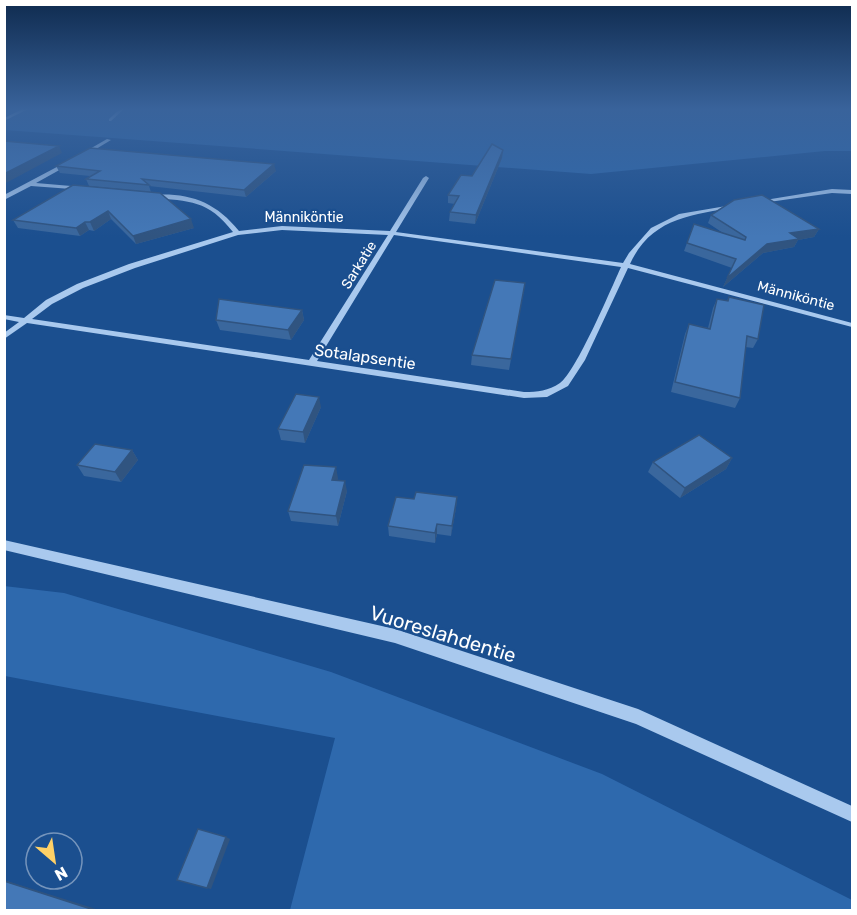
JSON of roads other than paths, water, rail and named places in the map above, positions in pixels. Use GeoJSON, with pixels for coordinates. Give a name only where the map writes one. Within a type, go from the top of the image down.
{"type":"FeatureCollection","features":[{"type":"Feature","properties":{"kind":"street"},"geometry":{"type":"LineString","coordinates":[[4,198],[89,152]]}},
{"type":"Feature","properties":{"kind":"street","name":"Sarkatie"},"geometry":{"type":"LineString","coordinates":[[311,364],[426,178]]}},
{"type":"Feature","properties":{"kind":"street"},"geometry":{"type":"LineString","coordinates":[[31,184],[90,190]]}},
{"type":"Feature","properties":{"kind":"street","name":"Sotalapsentie"},"geometry":{"type":"LineString","coordinates":[[4,317],[524,395],[544,395],[565,384],[581,360],[625,264],[653,229],[681,215],[815,192],[852,192]]}},
{"type":"Feature","properties":{"kind":"street"},"geometry":{"type":"LineString","coordinates":[[148,195],[206,204],[221,213],[237,233]]}},
{"type":"Feature","properties":{"kind":"street","name":"Männiköntie"},"geometry":{"type":"LineString","coordinates":[[4,337],[49,302],[80,286],[132,266],[237,233],[282,228],[392,233],[625,264],[852,326]]}},
{"type":"Feature","properties":{"kind":"street","name":"Vuoreslahdentie"},"geometry":{"type":"LineString","coordinates":[[4,545],[395,636],[638,717],[852,814]]}}]}
